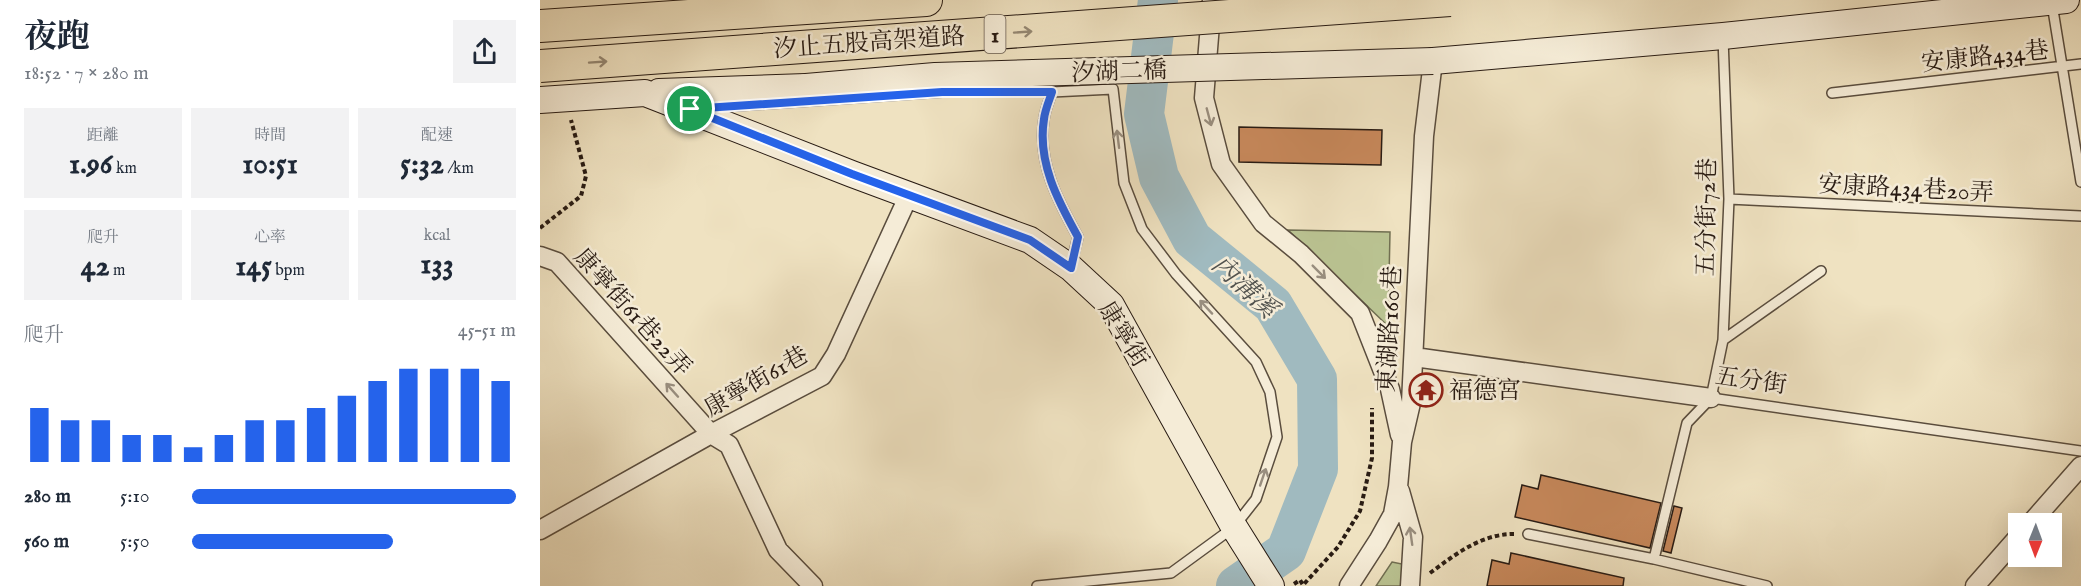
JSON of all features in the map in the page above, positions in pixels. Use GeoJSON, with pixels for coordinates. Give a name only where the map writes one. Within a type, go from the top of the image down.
{"type":"FeatureCollection","features":[{"type":"Feature","properties":{"kind":"highway"},"geometry":{"type":"LineString","coordinates":[[540,26],[926,0]]}},
{"type":"Feature","properties":{"kind":"highway","name":"汐止五股高架道路"},"geometry":{"type":"LineString","coordinates":[[540,66],[1450,0]]}},
{"type":"Feature","properties":{"kind":"street"},"geometry":{"type":"LineString","coordinates":[[1212,0],[1204,98],[1221,164],[1263,223],[1301,254],[1360,313],[1390,389],[1402,442]]}},
{"type":"Feature","properties":{"kind":"street","name":"汐湖二橋"},"geometry":{"type":"LineString","coordinates":[[645,93],[806,87],[935,76],[1433,61],[1723,36],[2059,1]]}},
{"type":"Feature","properties":{"kind":"street","name":"東湖路160巷"},"geometry":{"type":"LineString","coordinates":[[1349,586],[1393,514],[1398,487],[1402,442],[1411,403],[1424,136],[1433,61]]}},
{"type":"Feature","properties":{"kind":"street","name":"康寧街"},"geometry":{"type":"LineString","coordinates":[[540,100],[645,93],[1030,240],[1071,268],[1111,305],[1240,536],[1271,586]]}},
{"type":"Feature","properties":{"kind":"street","name":"康寧街61巷"},"geometry":{"type":"LineString","coordinates":[[540,530],[711,434],[822,376],[836,354],[909,195]]}},
{"type":"Feature","properties":{"kind":"street","name":"康寧街61巷22弄"},"geometry":{"type":"LineString","coordinates":[[540,256],[557,262],[711,434],[729,445],[778,550],[813,586]]}},
{"type":"Feature","properties":{"kind":"street","name":"五分街"},"geometry":{"type":"LineString","coordinates":[[1414,357],[1711,398]]}},
{"type":"Feature","properties":{"kind":"street"},"geometry":{"type":"LineString","coordinates":[[2040,513],[2081,466]]}},
{"type":"Feature","properties":{"kind":"street"},"geometry":{"type":"LineString","coordinates":[[1398,487],[1413,537],[1416,583]]}},
{"type":"Feature","properties":{"kind":"street"},"geometry":{"type":"LineString","coordinates":[[1975,586],[2008,548]]}},
{"type":"Feature","properties":{"kind":"lane"},"geometry":{"type":"LineString","coordinates":[[2059,1],[2062,66],[2081,64]]}},
{"type":"Feature","properties":{"kind":"lane","name":"五分街72巷"},"geometry":{"type":"LineString","coordinates":[[1711,398],[1723,340],[1729,199],[1723,36]]}},
{"type":"Feature","properties":{"kind":"lane"},"geometry":{"type":"LineString","coordinates":[[1208,60],[1423,53],[1433,61]]}},
{"type":"Feature","properties":{"kind":"lane","name":"安康路434巷"},"geometry":{"type":"LineString","coordinates":[[1832,93],[2062,66],[2081,183]]}},
{"type":"Feature","properties":{"kind":"lane"},"geometry":{"type":"LineString","coordinates":[[690,109],[942,92],[1052,92],[1113,89],[1124,183],[1142,229],[1176,274],[1256,363],[1270,392],[1277,437],[1256,499],[1240,536],[1171,573],[1037,586]]}},
{"type":"Feature","properties":{"kind":"lane"},"geometry":{"type":"LineString","coordinates":[[1052,92],[1044,118],[1042,145],[1059,203],[1078,237],[1071,268]]}},
{"type":"Feature","properties":{"kind":"lane","name":"安康路434巷20弄"},"geometry":{"type":"LineString","coordinates":[[1729,199],[2081,216]]}},
{"type":"Feature","properties":{"kind":"lane"},"geometry":{"type":"LineString","coordinates":[[1723,340],[1821,271]]}},
{"type":"Feature","properties":{"kind":"lane"},"geometry":{"type":"LineString","coordinates":[[1654,559],[1687,423],[1711,398]]}},
{"type":"Feature","properties":{"kind":"lane","name":"五分街"},"geometry":{"type":"LineString","coordinates":[[1711,398],[2081,451]]}},
{"type":"Feature","properties":{"kind":"lane"},"geometry":{"type":"LineString","coordinates":[[1528,534],[1654,559],[1767,586]]}},
{"type":"Feature","properties":{"kind":"path"},"geometry":{"type":"LineString","coordinates":[[540,228],[581,196],[586,176],[574,136],[567,98]]}},
{"type":"Feature","properties":{"kind":"path"},"geometry":{"type":"LineString","coordinates":[[1300,580],[1303,585],[1338,547],[1360,511],[1372,459],[1372,398]]}},
{"type":"Feature","properties":{"kind":"path"},"geometry":{"type":"LineString","coordinates":[[1416,583],[1455,555],[1480,541],[1500,534],[1528,534]]}},
{"type":"Feature","properties":{"kind":"green space"},"geometry":{"type":"Polygon","coordinates":[[[1288,230],[1390,232],[1388,326],[1288,230]]]}},
{"type":"Feature","properties":{"kind":"green space"},"geometry":{"type":"Polygon","coordinates":[[[1392,562],[1402,564],[1401,586],[1376,586],[1392,562]]]}},
{"type":"Feature","properties":{"kind":"building"},"geometry":{"type":"Polygon","coordinates":[[[1239,127],[1382,130],[1381,165],[1239,162],[1239,127]]]}},
{"type":"Feature","properties":{"kind":"building"},"geometry":{"type":"Polygon","coordinates":[[[1541,475],[1661,503],[1650,548],[1515,517],[1522,485],[1538,489],[1541,475]]]}},
{"type":"Feature","properties":{"kind":"building"},"geometry":{"type":"Polygon","coordinates":[[[1674,506],[1682,508],[1671,553],[1663,551],[1674,506]]]}},
{"type":"Feature","properties":{"kind":"building"},"geometry":{"type":"Polygon","coordinates":[[[1511,553],[1624,578],[1623,586],[1487,586],[1492,560],[1509,564],[1511,553]]]}},
{"type":"Feature","properties":{"kind":"waterway","name":"內溝溪"},"geometry":{"type":"LineString","coordinates":[[1158,0],[1144,114],[1159,177],[1192,239],[1273,305],[1317,379],[1318,469],[1286,551],[1236,586]]}},
{"type":"Feature","properties":{"kind":"place","name":"福德宮"},"geometry":{"type":"Point","coordinates":[1426,390]}},
{"type":"Feature","properties":{"kind":"route"},"geometry":{"type":"LineString","coordinates":[[942,92],[1052,92],[1044,118],[1042,145],[1059,203],[1078,237],[1071,268],[1030,240],[852,174],[690,109],[942,92]]}}]}
